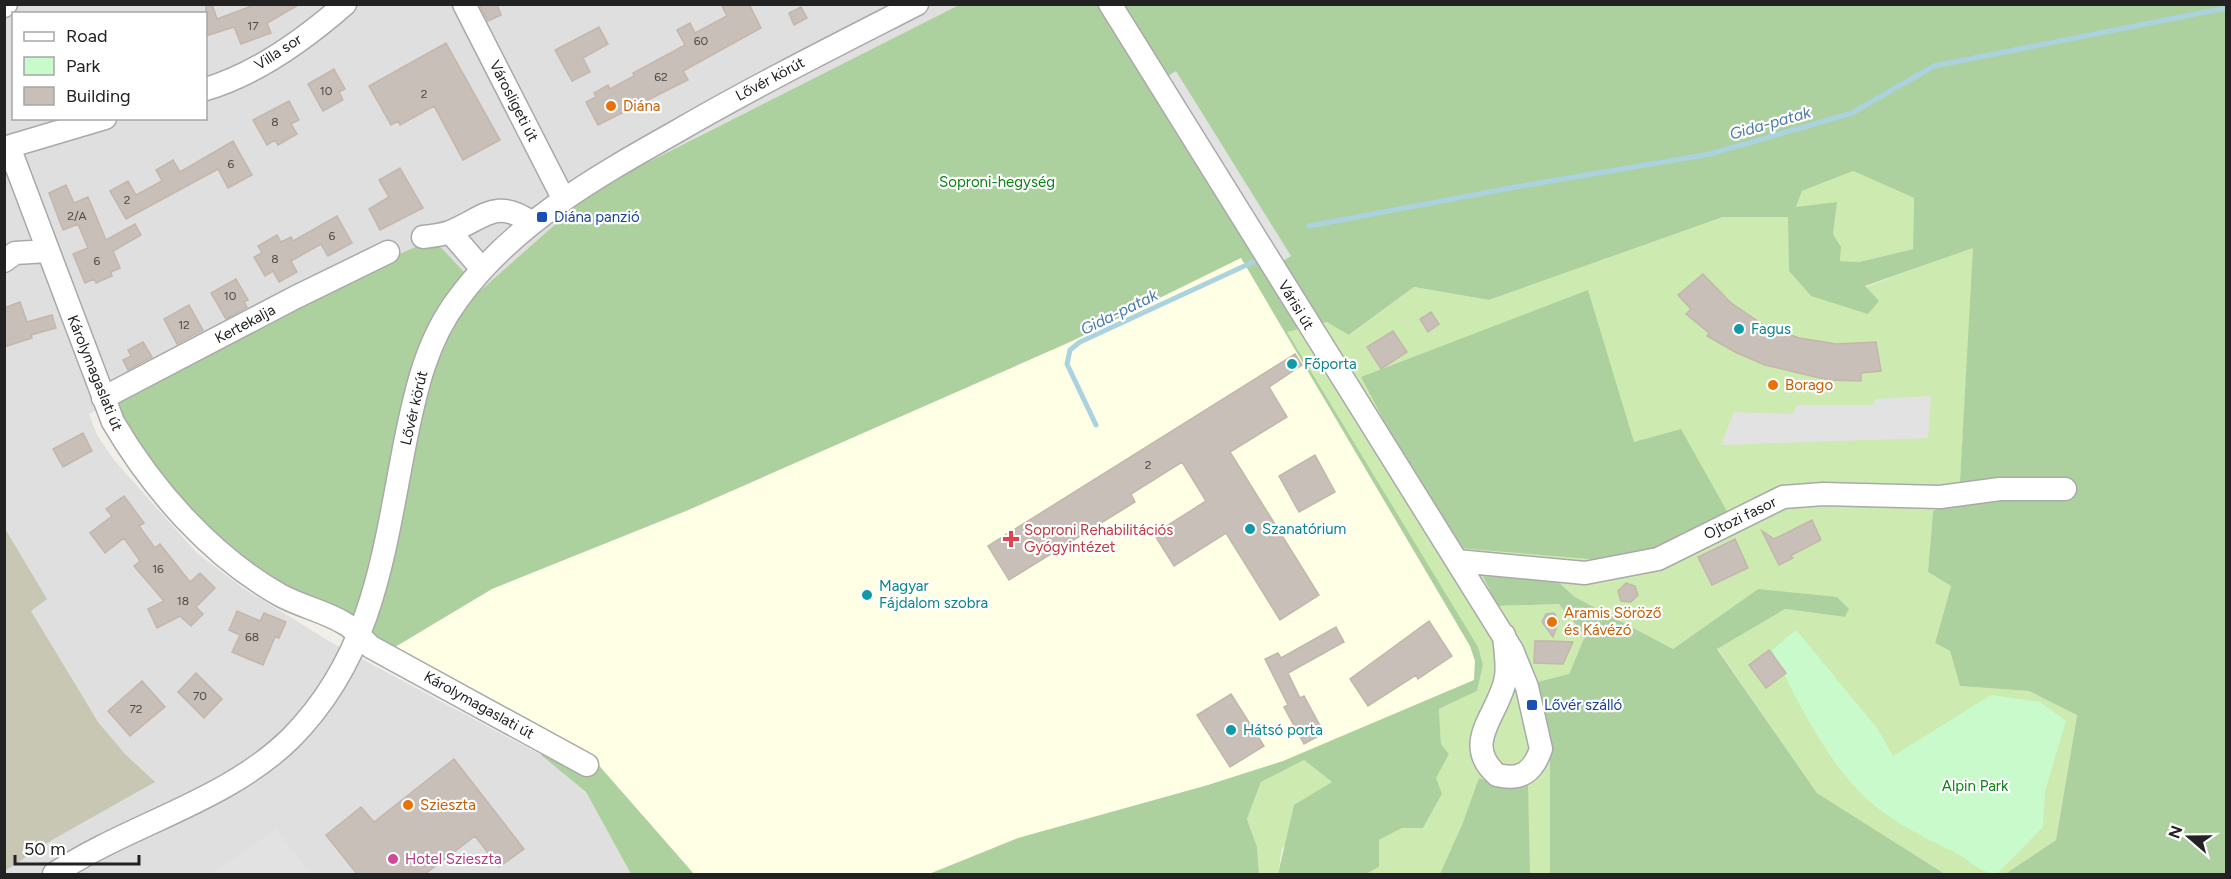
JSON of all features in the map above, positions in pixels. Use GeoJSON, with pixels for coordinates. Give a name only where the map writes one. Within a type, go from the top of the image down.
{"type":"FeatureCollection","features":[{"type":"Feature","properties":{"kind":"street","name":"Villa sor"},"geometry":{"type":"LineString","coordinates":[[207,89],[223,84],[266,63],[345,4]]}},
{"type":"Feature","properties":{"kind":"street","name":"Városligeti út"},"geometry":{"type":"LineString","coordinates":[[464,4],[563,198]]}},
{"type":"Feature","properties":{"kind":"street","name":"Lővér körút"},"geometry":{"type":"LineString","coordinates":[[54,874],[133,829],[235,780],[271,755],[290,738],[319,704],[346,664],[365,642],[417,382],[435,336],[457,300],[482,269],[563,198],[764,81],[916,4]]}},
{"type":"Feature","properties":{"kind":"street","name":"Várisi út"},"geometry":{"type":"LineString","coordinates":[[1110,4],[1504,636],[1527,687],[1541,749],[1530,771],[1518,777],[1497,775],[1482,758],[1480,744],[1506,679],[1504,636]]}},
{"type":"Feature","properties":{"kind":"street"},"geometry":{"type":"LineString","coordinates":[[7,148],[98,120]]}},
{"type":"Feature","properties":{"kind":"street","name":"Károlymagaslati út"},"geometry":{"type":"LineString","coordinates":[[7,148],[113,422],[137,460],[182,515],[240,569],[282,596],[346,623],[365,642],[587,765]]}},
{"type":"Feature","properties":{"kind":"street"},"geometry":{"type":"LineString","coordinates":[[423,237],[450,232],[475,218],[500,210],[515,211],[532,223]]}},
{"type":"Feature","properties":{"kind":"street"},"geometry":{"type":"LineString","coordinates":[[450,232],[482,269]]}},
{"type":"Feature","properties":{"kind":"street"},"geometry":{"type":"LineString","coordinates":[[4,261],[15,253],[48,251]]}},
{"type":"Feature","properties":{"kind":"street","name":"Kertekalja"},"geometry":{"type":"LineString","coordinates":[[103,398],[296,297],[388,252]]}},
{"type":"Feature","properties":{"kind":"street","name":"Ojtozi fasor"},"geometry":{"type":"LineString","coordinates":[[1457,561],[1585,573],[1658,559],[1783,497],[1823,494],[1940,497],[2001,489],[2065,489]]}},
{"type":"Feature","properties":{"kind":"shaded area"},"geometry":{"type":"Polygon","coordinates":[[[5,5],[959,5],[595,189],[481,290],[373,266],[89,414],[97,435],[114,460],[197,553],[243,588],[334,644],[541,755],[586,792],[631,874],[5,874],[5,5]]]}},
{"type":"Feature","properties":{"kind":"shaded area"},"geometry":{"type":"Polygon","coordinates":[[[1176,71],[1291,256],[1276,265],[1161,80],[1176,71]]]}},
{"type":"Feature","properties":{"kind":"shaded area","name":"Soproni Rehabilitációs Gyógyintézet"},"geometry":{"type":"Polygon","coordinates":[[[1241,257],[1470,646],[1475,661],[1474,680],[1283,761],[1208,785],[1018,838],[929,874],[694,874],[595,761],[394,648],[492,589],[686,511],[1070,342],[1241,257]]]}},
{"type":"Feature","properties":{"kind":"shaded area"},"geometry":{"type":"Polygon","coordinates":[[[1931,396],[1928,438],[1721,445],[1734,412],[1793,414],[1796,405],[1873,405],[1875,399],[1931,396]]]}},
{"type":"Feature","properties":{"kind":"shaded area"},"geometry":{"type":"Polygon","coordinates":[[[4,527],[47,599],[31,611],[98,722],[125,754],[155,782],[52,840],[5,871],[4,527]]]}},
{"type":"Feature","properties":{"kind":"shaded area"},"geometry":{"type":"Polygon","coordinates":[[[276,829],[310,874],[211,874],[276,829]]]}},
{"type":"Feature","properties":{"kind":"green space","name":"Soproni-hegység"},"geometry":{"type":"Polygon","coordinates":[[[959,5],[2226,5],[2226,874],[2005,874],[2056,840],[2077,715],[2029,691],[1960,686],[1950,651],[1935,643],[1951,586],[1928,572],[1933,511],[1959,499],[1973,248],[1865,286],[1879,301],[1868,314],[1811,296],[1789,271],[1788,217],[1723,217],[1489,300],[1414,287],[1349,335],[1327,322],[1287,332],[1478,647],[1483,665],[1477,691],[1439,709],[1441,744],[1449,754],[1436,778],[1442,794],[1423,828],[1402,828],[1379,840],[1379,867],[1366,874],[1278,874],[1294,805],[1332,782],[1304,760],[1261,782],[1247,819],[1257,847],[1259,874],[929,874],[1018,838],[1208,785],[1283,761],[1474,680],[1475,661],[1470,646],[1241,258],[1070,342],[686,511],[492,589],[395,647],[595,761],[694,874],[631,874],[586,792],[541,755],[549,740],[327,612],[210,537],[108,404],[373,266],[433,239],[481,290],[595,189],[959,5]],[[1853,171],[1802,191],[1796,207],[1837,202],[1833,234],[1841,247],[1840,261],[1859,262],[1913,249],[1914,198],[1853,171]]]}},
{"type":"Feature","properties":{"kind":"green space"},"geometry":{"type":"Polygon","coordinates":[[[1853,171],[1914,198],[1913,249],[1859,262],[1840,261],[1840,251],[1833,236],[1820,223],[1796,207],[1802,191],[1853,171]]]}},
{"type":"Feature","properties":{"kind":"green space"},"geometry":{"type":"Polygon","coordinates":[[[1723,217],[1789,217],[1789,271],[1811,296],[1865,287],[1974,247],[1959,500],[1933,511],[1928,572],[1951,586],[1935,643],[1950,651],[1960,686],[2029,691],[2077,714],[2056,840],[2005,874],[1945,874],[1817,793],[1717,648],[1785,609],[1845,617],[1758,589],[1673,649],[1575,597],[1556,580],[1484,576],[1497,606],[1560,604],[1585,636],[1569,674],[1550,744],[1550,874],[1366,874],[1379,867],[1379,840],[1402,828],[1423,828],[1442,794],[1435,779],[1449,754],[1441,744],[1439,709],[1477,691],[1483,665],[1286,332],[1328,322],[1350,335],[1414,287],[1489,300],[1723,217]]]}},
{"type":"Feature","properties":{"kind":"green space"},"geometry":{"type":"Polygon","coordinates":[[[1588,290],[1634,442],[1681,429],[1728,513],[1653,548],[1600,560],[1459,548],[1394,440],[1361,377],[1588,290]]]}},
{"type":"Feature","properties":{"kind":"green space"},"geometry":{"type":"Polygon","coordinates":[[[1483,576],[1556,580],[1575,597],[1673,649],[1758,589],[1837,597],[1849,609],[1845,617],[1785,609],[1717,649],[1817,793],[1945,874],[1550,874],[1550,744],[1534,683],[1569,674],[1585,636],[1559,604],[1497,606],[1483,576]]]}},
{"type":"Feature","properties":{"kind":"green space","name":"Alpin Park"},"geometry":{"type":"Polygon","coordinates":[[[1796,630],[1877,728],[1893,756],[1991,695],[2040,702],[2066,721],[2045,791],[2043,827],[1997,874],[1981,870],[1958,854],[1890,817],[1866,798],[1843,773],[1809,721],[1772,650],[1796,630]]]}},
{"type":"Feature","properties":{"kind":"green space"},"geometry":{"type":"Polygon","coordinates":[[[1304,760],[1332,782],[1282,849],[1278,874],[1259,874],[1257,847],[1247,819],[1261,782],[1304,760]]]}},
{"type":"Feature","properties":{"kind":"green space"},"geometry":{"type":"Polygon","coordinates":[[[1479,778],[1501,788],[1528,784],[1530,874],[1440,874],[1462,825],[1479,778]]]}},
{"type":"Feature","properties":{"kind":"building"},"geometry":{"type":"Polygon","coordinates":[[[206,4],[212,4],[217,19],[257,4],[300,4],[267,23],[271,33],[241,44],[234,27],[207,36],[206,4]]]}},
{"type":"Feature","properties":{"kind":"building"},"geometry":{"type":"Polygon","coordinates":[[[479,4],[497,4],[501,15],[488,21],[479,4]]]}},
{"type":"Feature","properties":{"kind":"building"},"geometry":{"type":"Polygon","coordinates":[[[721,4],[749,4],[761,28],[683,71],[688,80],[598,125],[586,102],[596,97],[594,93],[608,85],[610,89],[634,76],[633,73],[685,45],[677,30],[690,23],[695,33],[727,16],[721,4]]]}},
{"type":"Feature","properties":{"kind":"building"},"geometry":{"type":"Polygon","coordinates":[[[801,7],[807,18],[794,25],[789,13],[801,7]]]}},
{"type":"Feature","properties":{"kind":"building"},"geometry":{"type":"Polygon","coordinates":[[[599,27],[608,44],[583,58],[590,72],[572,81],[555,50],[599,27]]]}},
{"type":"Feature","properties":{"kind":"building"},"geometry":{"type":"Polygon","coordinates":[[[446,43],[500,140],[463,160],[434,106],[400,125],[398,121],[391,125],[369,86],[446,43]]]}},
{"type":"Feature","properties":{"kind":"building"},"geometry":{"type":"Polygon","coordinates":[[[334,69],[345,89],[339,92],[343,100],[323,111],[308,84],[334,69]]]}},
{"type":"Feature","properties":{"kind":"building"},"geometry":{"type":"Polygon","coordinates":[[[289,101],[299,120],[291,124],[297,134],[278,145],[275,140],[267,145],[253,120],[289,101]]]}},
{"type":"Feature","properties":{"kind":"building"},"geometry":{"type":"Polygon","coordinates":[[[233,141],[252,175],[228,188],[218,169],[126,219],[110,191],[128,181],[136,195],[162,181],[156,170],[173,160],[180,172],[233,141]]]}},
{"type":"Feature","properties":{"kind":"building"},"geometry":{"type":"Polygon","coordinates":[[[400,168],[423,208],[380,230],[369,209],[389,197],[379,180],[400,168]]]}},
{"type":"Feature","properties":{"kind":"building"},"geometry":{"type":"Polygon","coordinates":[[[66,185],[74,203],[88,197],[106,240],[135,224],[141,235],[113,251],[120,268],[111,272],[112,276],[96,283],[94,279],[85,283],[73,254],[88,248],[78,224],[63,230],[49,193],[66,185]]]}},
{"type":"Feature","properties":{"kind":"building"},"geometry":{"type":"Polygon","coordinates":[[[337,216],[352,243],[328,256],[321,244],[291,261],[297,272],[279,282],[273,271],[265,276],[254,257],[262,253],[258,246],[277,235],[281,242],[291,237],[293,241],[337,216]]]}},
{"type":"Feature","properties":{"kind":"building","name":"Fagus"},"geometry":{"type":"Polygon","coordinates":[[[1703,274],[1730,302],[1762,324],[1799,338],[1837,344],[1876,342],[1881,371],[1861,373],[1861,381],[1828,380],[1765,365],[1735,352],[1707,336],[1709,333],[1686,314],[1691,309],[1678,295],[1703,274]]]}},
{"type":"Feature","properties":{"kind":"building"},"geometry":{"type":"Polygon","coordinates":[[[236,279],[248,300],[244,302],[247,307],[226,319],[211,293],[236,279]]]}},
{"type":"Feature","properties":{"kind":"building"},"geometry":{"type":"Polygon","coordinates":[[[20,302],[27,322],[52,315],[56,328],[31,335],[32,338],[4,347],[4,308],[20,302]]]}},
{"type":"Feature","properties":{"kind":"building"},"geometry":{"type":"Polygon","coordinates":[[[189,305],[203,330],[177,344],[164,319],[189,305]]]}},
{"type":"Feature","properties":{"kind":"building"},"geometry":{"type":"Polygon","coordinates":[[[1431,312],[1439,324],[1428,332],[1420,319],[1431,312]]]}},
{"type":"Feature","properties":{"kind":"building"},"geometry":{"type":"Polygon","coordinates":[[[1393,331],[1407,352],[1381,369],[1367,347],[1393,331]]]}},
{"type":"Feature","properties":{"kind":"building"},"geometry":{"type":"Polygon","coordinates":[[[143,342],[152,357],[128,370],[123,360],[131,356],[128,350],[143,342]]]}},
{"type":"Feature","properties":{"kind":"building"},"geometry":{"type":"Polygon","coordinates":[[[1295,354],[1302,365],[1269,387],[1287,417],[1230,452],[1319,595],[1280,620],[1226,533],[1174,566],[1154,534],[1206,501],[1182,462],[1131,494],[1135,502],[1009,580],[988,546],[1295,354]]]}},
{"type":"Feature","properties":{"kind":"building"},"geometry":{"type":"Polygon","coordinates":[[[83,433],[92,451],[63,467],[53,449],[83,433]]]}},
{"type":"Feature","properties":{"kind":"building"},"geometry":{"type":"Polygon","coordinates":[[[1315,455],[1335,492],[1299,512],[1279,476],[1315,455]]]}},
{"type":"Feature","properties":{"kind":"building"},"geometry":{"type":"Polygon","coordinates":[[[124,496],[144,523],[139,526],[155,548],[160,544],[190,582],[200,573],[215,588],[196,607],[203,614],[191,626],[180,616],[157,628],[148,609],[164,601],[134,566],[140,561],[124,538],[105,553],[90,533],[112,516],[106,509],[124,496]]]}},
{"type":"Feature","properties":{"kind":"building"},"geometry":{"type":"Polygon","coordinates":[[[1812,520],[1821,540],[1790,556],[1793,558],[1779,565],[1762,531],[1774,539],[1812,520]]]}},
{"type":"Feature","properties":{"kind":"building"},"geometry":{"type":"Polygon","coordinates":[[[1735,539],[1748,568],[1712,585],[1698,557],[1735,539]]]}},
{"type":"Feature","properties":{"kind":"building"},"geometry":{"type":"Polygon","coordinates":[[[1626,583],[1635,586],[1638,595],[1631,602],[1621,601],[1618,591],[1626,583]]]}},
{"type":"Feature","properties":{"kind":"building"},"geometry":{"type":"Polygon","coordinates":[[[237,611],[260,621],[264,613],[286,622],[279,638],[275,637],[263,665],[232,652],[240,635],[229,630],[237,611]]]}},
{"type":"Feature","properties":{"kind":"building"},"geometry":{"type":"Polygon","coordinates":[[[1554,613],[1559,621],[1553,637],[1542,622],[1546,614],[1554,613]]]}},
{"type":"Feature","properties":{"kind":"building"},"geometry":{"type":"Polygon","coordinates":[[[1429,621],[1452,656],[1418,679],[1416,675],[1368,706],[1350,679],[1429,621]]]}},
{"type":"Feature","properties":{"kind":"building"},"geometry":{"type":"Polygon","coordinates":[[[1336,627],[1344,642],[1288,673],[1300,698],[1304,696],[1324,733],[1304,744],[1284,707],[1288,705],[1265,659],[1278,653],[1281,658],[1336,627]]]}},
{"type":"Feature","properties":{"kind":"building"},"geometry":{"type":"Polygon","coordinates":[[[1535,641],[1573,642],[1563,664],[1534,663],[1535,641]]]}},
{"type":"Feature","properties":{"kind":"building"},"geometry":{"type":"Polygon","coordinates":[[[1769,650],[1786,673],[1766,688],[1749,665],[1769,650]]]}},
{"type":"Feature","properties":{"kind":"building"},"geometry":{"type":"Polygon","coordinates":[[[196,673],[222,699],[204,718],[178,692],[196,673]]]}},
{"type":"Feature","properties":{"kind":"building"},"geometry":{"type":"Polygon","coordinates":[[[142,681],[165,707],[130,736],[108,711],[142,681]]]}},
{"type":"Feature","properties":{"kind":"building","name":"Hátsó porta"},"geometry":{"type":"Polygon","coordinates":[[[1231,694],[1264,746],[1230,767],[1197,715],[1231,694]]]}},
{"type":"Feature","properties":{"kind":"building"},"geometry":{"type":"Polygon","coordinates":[[[454,759],[524,849],[499,867],[475,836],[425,874],[357,874],[326,835],[361,807],[374,822],[454,759]]]}},
{"type":"Feature","properties":{"kind":"waterway","name":"Gida-patak"},"geometry":{"type":"LineString","coordinates":[[1309,226],[1516,187],[1710,154],[1852,113],[1934,66],[2226,8]]}},
{"type":"Feature","properties":{"kind":"waterway","name":"Gida-patak"},"geometry":{"type":"LineString","coordinates":[[1096,425],[1067,364],[1070,350],[1080,342],[1253,262]]}},
{"type":"Feature","properties":{"kind":"place","name":"Diána"},"geometry":{"type":"Point","coordinates":[611,106]}},
{"type":"Feature","properties":{"kind":"place","name":"Diána panzió"},"geometry":{"type":"Point","coordinates":[542,217]}},
{"type":"Feature","properties":{"kind":"place","name":"Fagus"},"geometry":{"type":"Point","coordinates":[1739,329]}},
{"type":"Feature","properties":{"kind":"place","name":"Főporta"},"geometry":{"type":"Point","coordinates":[1292,364]}},
{"type":"Feature","properties":{"kind":"place","name":"Borago"},"geometry":{"type":"Point","coordinates":[1773,385]}},
{"type":"Feature","properties":{"kind":"place","name":"Szanatórium"},"geometry":{"type":"Point","coordinates":[1250,529]}},
{"type":"Feature","properties":{"kind":"place","name":"Soproni Rehabilitációs Gyógyintézet"},"geometry":{"type":"Point","coordinates":[1011,539]}},
{"type":"Feature","properties":{"kind":"place","name":"Magyar Fájdalom szobra"},"geometry":{"type":"Point","coordinates":[867,595]}},
{"type":"Feature","properties":{"kind":"place","name":"Aramis Söröző és Kávézó"},"geometry":{"type":"Point","coordinates":[1552,622]}},
{"type":"Feature","properties":{"kind":"place","name":"Lővér szálló"},"geometry":{"type":"Point","coordinates":[1532,705]}},
{"type":"Feature","properties":{"kind":"place","name":"Hátsó porta"},"geometry":{"type":"Point","coordinates":[1231,730]}},
{"type":"Feature","properties":{"kind":"place","name":"Szieszta"},"geometry":{"type":"Point","coordinates":[408,805]}},
{"type":"Feature","properties":{"kind":"place","name":"Hotel Szieszta"},"geometry":{"type":"Point","coordinates":[393,859]}}]}
